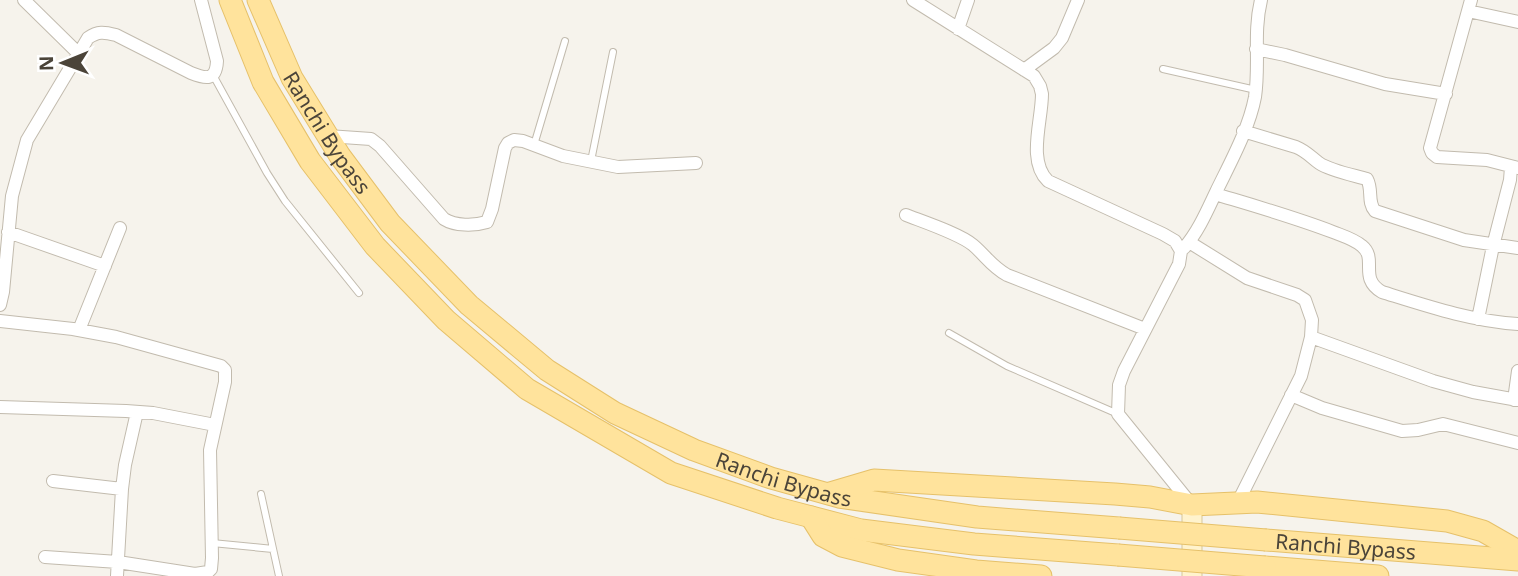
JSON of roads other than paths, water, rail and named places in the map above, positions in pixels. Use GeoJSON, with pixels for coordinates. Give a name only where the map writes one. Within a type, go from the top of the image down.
{"type":"FeatureCollection","features":[{"type":"Feature","properties":{"kind":"main road","name":"Ranchi Bypass"},"geometry":{"type":"LineString","coordinates":[[230,0],[263,82],[310,161],[375,246],[446,320],[527,388],[671,473],[777,508],[861,530],[974,544],[1378,576]]}},
{"type":"Feature","properties":{"kind":"main road","name":"Ranchi Bypass"},"geometry":{"type":"LineString","coordinates":[[258,0],[292,78],[340,156],[390,223],[468,305],[547,370],[615,413],[694,450],[771,478],[828,494],[977,517],[1518,559]]}},
{"type":"Feature","properties":{"kind":"main road"},"geometry":{"type":"LineString","coordinates":[[828,494],[874,480],[1115,494],[1192,505],[1257,502],[1447,521],[1483,531],[1518,551]]}},
{"type":"Feature","properties":{"kind":"main road"},"geometry":{"type":"LineString","coordinates":[[811,517],[823,536],[842,546],[974,574],[1041,576]]}},
{"type":"Feature","properties":{"kind":"street"},"geometry":{"type":"LineString","coordinates":[[24,0],[79,54]]}},
{"type":"Feature","properties":{"kind":"street"},"geometry":{"type":"LineString","coordinates":[[0,305],[14,183],[27,140],[88,38],[103,32],[116,35],[191,74],[202,77],[213,75],[217,61],[201,0]]}},
{"type":"Feature","properties":{"kind":"street"},"geometry":{"type":"LineString","coordinates":[[913,0],[1034,76],[1042,94],[1038,167],[1048,181],[1163,234],[1247,278],[1305,300],[1312,320],[1311,337],[1301,376],[1238,502]]}},
{"type":"Feature","properties":{"kind":"street"},"geometry":{"type":"LineString","coordinates":[[958,29],[968,0]]}},
{"type":"Feature","properties":{"kind":"street"},"geometry":{"type":"LineString","coordinates":[[1024,70],[1054,48],[1062,38],[1078,0]]}},
{"type":"Feature","properties":{"kind":"street"},"geometry":{"type":"LineString","coordinates":[[1192,576],[1192,505],[1118,414],[1119,385],[1179,264],[1185,246],[1215,194],[1255,99],[1256,33],[1261,0]]}},
{"type":"Feature","properties":{"kind":"street"},"geometry":{"type":"LineString","coordinates":[[1478,319],[1493,246],[1515,167],[1487,160],[1437,157],[1430,148],[1470,3],[1518,22]]}},
{"type":"Feature","properties":{"kind":"street"},"geometry":{"type":"LineString","coordinates":[[1256,49],[1385,84],[1446,94]]}},
{"type":"Feature","properties":{"kind":"street"},"geometry":{"type":"LineString","coordinates":[[1243,131],[1304,150],[1318,163],[1367,179],[1371,188],[1371,206],[1375,211],[1464,240],[1518,248]]}},
{"type":"Feature","properties":{"kind":"street"},"geometry":{"type":"LineString","coordinates":[[328,136],[371,139],[444,219],[455,224],[487,222],[505,148],[514,140],[563,156],[618,167],[696,163]]}},
{"type":"Feature","properties":{"kind":"street"},"geometry":{"type":"LineString","coordinates":[[1215,194],[1302,220],[1353,240],[1367,251],[1370,279],[1382,292],[1478,319],[1518,324]]}},
{"type":"Feature","properties":{"kind":"street"},"geometry":{"type":"LineString","coordinates":[[906,215],[964,239],[994,268],[1007,275],[1145,329]]}},
{"type":"Feature","properties":{"kind":"street"},"geometry":{"type":"LineString","coordinates":[[79,330],[120,228]]}},
{"type":"Feature","properties":{"kind":"street"},"geometry":{"type":"LineString","coordinates":[[8,232],[105,266]]}},
{"type":"Feature","properties":{"kind":"street"},"geometry":{"type":"LineString","coordinates":[[0,321],[116,337],[221,366],[226,375],[210,450],[211,569],[203,574],[194,574],[118,562],[45,557]]}},
{"type":"Feature","properties":{"kind":"street"},"geometry":{"type":"LineString","coordinates":[[1311,337],[1433,382],[1516,400],[1518,371]]}},
{"type":"Feature","properties":{"kind":"street"},"geometry":{"type":"LineString","coordinates":[[1291,395],[1322,408],[1402,430],[1418,430],[1443,424],[1518,443]]}},
{"type":"Feature","properties":{"kind":"street"},"geometry":{"type":"LineString","coordinates":[[0,407],[136,412],[215,425]]}},
{"type":"Feature","properties":{"kind":"street"},"geometry":{"type":"LineString","coordinates":[[117,576],[122,489],[136,412]]}},
{"type":"Feature","properties":{"kind":"street"},"geometry":{"type":"LineString","coordinates":[[54,481],[122,489]]}},
{"type":"Feature","properties":{"kind":"lane"},"geometry":{"type":"LineString","coordinates":[[534,145],[565,41]]}},
{"type":"Feature","properties":{"kind":"lane"},"geometry":{"type":"LineString","coordinates":[[590,162],[613,52]]}},
{"type":"Feature","properties":{"kind":"lane"},"geometry":{"type":"LineString","coordinates":[[1163,69],[1256,90]]}},
{"type":"Feature","properties":{"kind":"lane"},"geometry":{"type":"LineString","coordinates":[[213,75],[285,201],[359,293]]}},
{"type":"Feature","properties":{"kind":"lane"},"geometry":{"type":"LineString","coordinates":[[949,333],[1007,366],[1118,414]]}},
{"type":"Feature","properties":{"kind":"lane"},"geometry":{"type":"LineString","coordinates":[[261,494],[279,576]]}},
{"type":"Feature","properties":{"kind":"lane"},"geometry":{"type":"LineString","coordinates":[[212,542],[273,549]]}}]}
